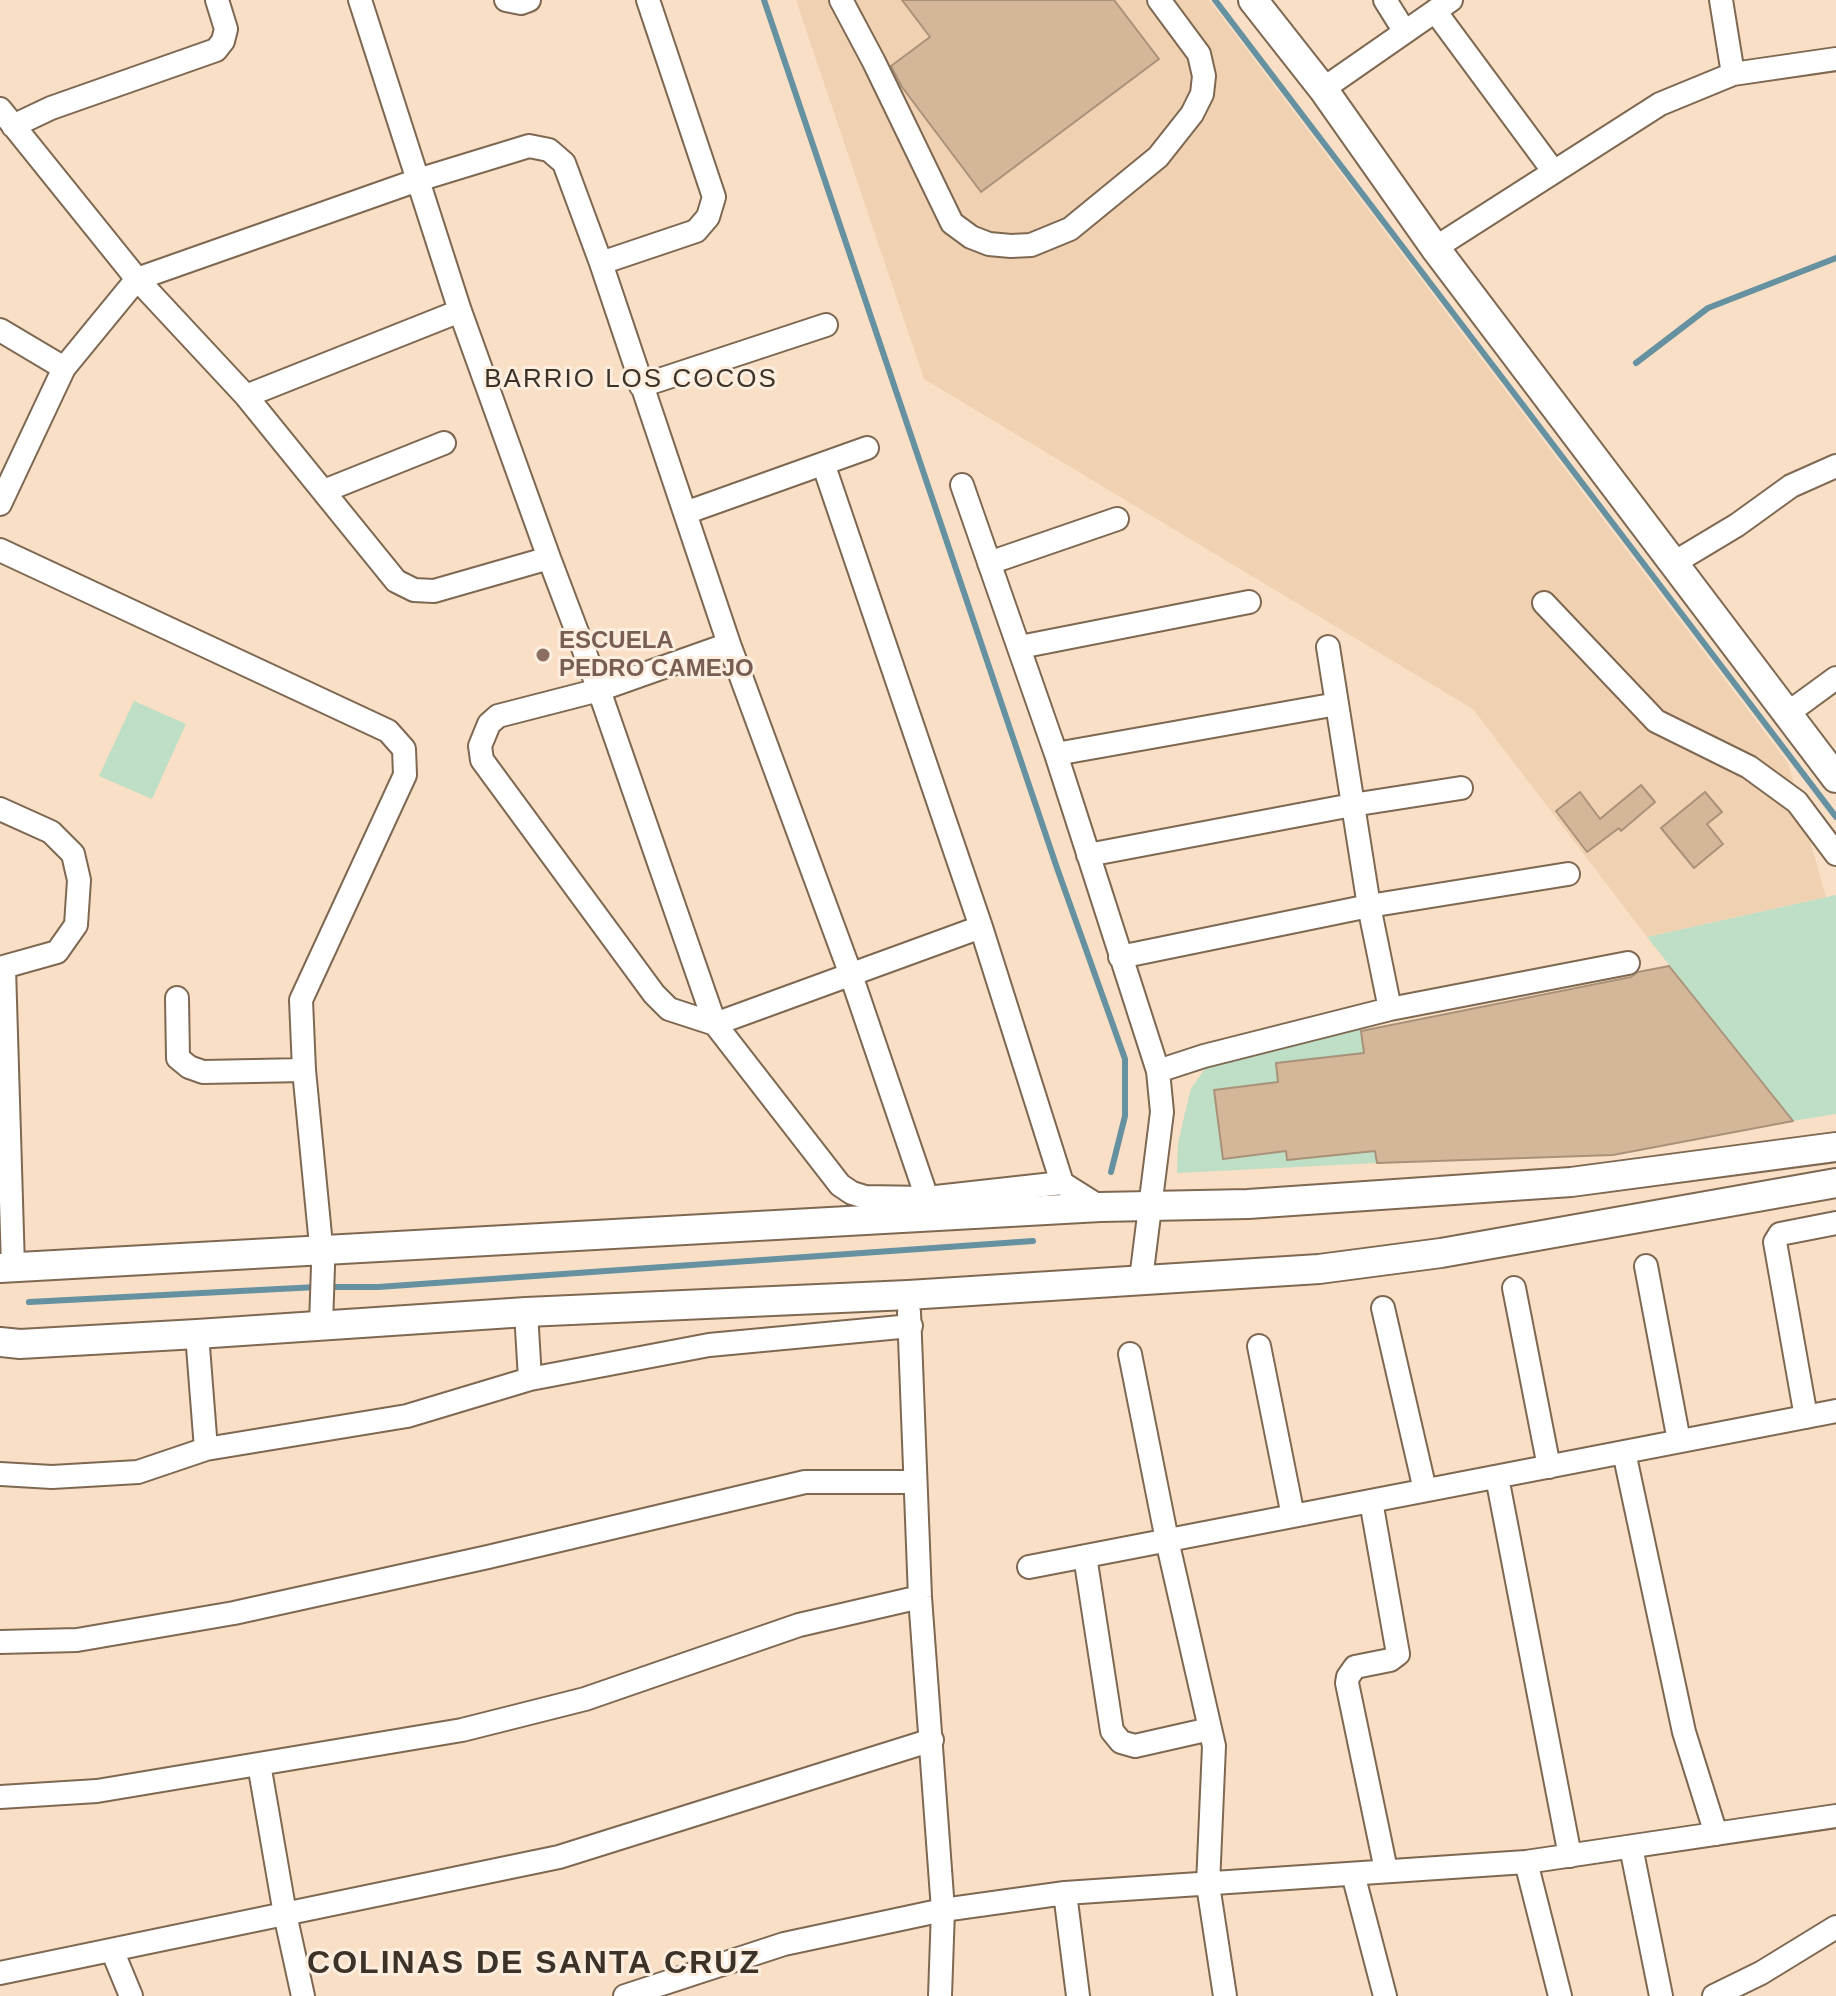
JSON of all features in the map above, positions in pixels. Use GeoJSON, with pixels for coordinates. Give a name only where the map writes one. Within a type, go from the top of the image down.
{"type":"FeatureCollection","features":[{"type":"Feature","properties":{"kind":"main road"},"geometry":{"type":"LineString","coordinates":[[1253,0],[1323,89],[1435,248],[1836,778]]}},
{"type":"Feature","properties":{"kind":"main road"},"geometry":{"type":"LineString","coordinates":[[6,1267],[322,1258],[1100,1207],[1248,1204],[1571,1182],[1836,1147]]}},
{"type":"Feature","properties":{"kind":"main road"},"geometry":{"type":"LineString","coordinates":[[0,1342],[20,1344],[197,1334],[322,1318],[908,1295],[1319,1269],[1441,1253],[1836,1183]]}},
{"type":"Feature","properties":{"kind":"street"},"geometry":{"type":"LineString","coordinates":[[217,0],[226,29],[223,41],[216,50],[51,108],[6,118],[137,279],[246,396],[396,581],[414,590],[434,591],[549,558]]}},
{"type":"Feature","properties":{"kind":"street"},"geometry":{"type":"LineString","coordinates":[[360,0],[460,311],[599,690],[715,1024],[840,1185],[852,1193],[865,1197],[927,1198],[1062,1183],[1100,1207]]}},
{"type":"Feature","properties":{"kind":"street"},"geometry":{"type":"LineString","coordinates":[[506,0],[521,3],[529,0]]}},
{"type":"Feature","properties":{"kind":"street"},"geometry":{"type":"LineString","coordinates":[[601,263],[696,231],[708,217],[714,197],[648,0]]}},
{"type":"Feature","properties":{"kind":"street"},"geometry":{"type":"LineString","coordinates":[[841,0],[952,223],[971,237],[989,244],[1011,246],[1031,245],[1070,229],[1158,157],[1192,114],[1202,94],[1204,76],[1199,54],[1159,0]]}},
{"type":"Feature","properties":{"kind":"street"},"geometry":{"type":"LineString","coordinates":[[1385,0],[1405,32]]}},
{"type":"Feature","properties":{"kind":"street"},"geometry":{"type":"LineString","coordinates":[[1721,0],[1733,74]]}},
{"type":"Feature","properties":{"kind":"street"},"geometry":{"type":"LineString","coordinates":[[1323,89],[1443,5],[1554,172]]}},
{"type":"Feature","properties":{"kind":"street"},"geometry":{"type":"LineString","coordinates":[[1435,248],[1660,104],[1733,74],[1836,59]]}},
{"type":"Feature","properties":{"kind":"street"},"geometry":{"type":"LineString","coordinates":[[0,504],[64,368],[137,279],[418,180],[529,146],[549,150],[564,163],[601,263],[729,644],[851,975],[927,1198]]}},
{"type":"Feature","properties":{"kind":"street"},"geometry":{"type":"LineString","coordinates":[[246,396],[460,311]]}},
{"type":"Feature","properties":{"kind":"street"},"geometry":{"type":"LineString","coordinates":[[641,386],[826,325]]}},
{"type":"Feature","properties":{"kind":"street"},"geometry":{"type":"LineString","coordinates":[[0,330],[64,368]]}},
{"type":"Feature","properties":{"kind":"street"},"geometry":{"type":"LineString","coordinates":[[324,491],[444,443]]}},
{"type":"Feature","properties":{"kind":"street"},"geometry":{"type":"LineString","coordinates":[[685,513],[824,466],[867,448]]}},
{"type":"Feature","properties":{"kind":"street"},"geometry":{"type":"LineString","coordinates":[[824,466],[981,927],[1062,1183]]}},
{"type":"Feature","properties":{"kind":"street"},"geometry":{"type":"LineString","coordinates":[[1672,564],[1737,525],[1791,486],[1836,466]]}},
{"type":"Feature","properties":{"kind":"street"},"geometry":{"type":"LineString","coordinates":[[962,485],[1056,754],[1158,1071],[1162,1112],[1141,1279]]}},
{"type":"Feature","properties":{"kind":"street"},"geometry":{"type":"LineString","coordinates":[[989,563],[1117,519]]}},
{"type":"Feature","properties":{"kind":"street"},"geometry":{"type":"LineString","coordinates":[[0,550],[388,731],[404,749],[405,775],[301,1000],[304,1070],[322,1258],[322,1318]]}},
{"type":"Feature","properties":{"kind":"street"},"geometry":{"type":"LineString","coordinates":[[1020,647],[1249,602]]}},
{"type":"Feature","properties":{"kind":"street"},"geometry":{"type":"LineString","coordinates":[[1544,603],[1656,721],[1749,767],[1797,802],[1836,854]]}},
{"type":"Feature","properties":{"kind":"street"},"geometry":{"type":"LineString","coordinates":[[729,644],[599,690],[498,716],[483,734],[480,746],[482,760],[654,994],[669,1009],[715,1024],[981,927]]}},
{"type":"Feature","properties":{"kind":"street"},"geometry":{"type":"LineString","coordinates":[[1328,647],[1369,906],[1390,1009]]}},
{"type":"Feature","properties":{"kind":"street"},"geometry":{"type":"LineString","coordinates":[[1788,713],[1836,678]]}},
{"type":"Feature","properties":{"kind":"street"},"geometry":{"type":"LineString","coordinates":[[1056,754],[1337,704]]}},
{"type":"Feature","properties":{"kind":"street"},"geometry":{"type":"LineString","coordinates":[[1088,855],[1352,805],[1461,788]]}},
{"type":"Feature","properties":{"kind":"street"},"geometry":{"type":"LineString","coordinates":[[0,809],[51,832],[73,854],[79,880],[76,925],[57,952],[2,968],[6,1267]]}},
{"type":"Feature","properties":{"kind":"street"},"geometry":{"type":"LineString","coordinates":[[1120,957],[1369,906],[1568,874]]}},
{"type":"Feature","properties":{"kind":"street"},"geometry":{"type":"LineString","coordinates":[[1158,1071],[1204,1056],[1390,1009],[1628,963]]}},
{"type":"Feature","properties":{"kind":"street"},"geometry":{"type":"LineString","coordinates":[[177,998],[178,1058],[189,1067],[203,1072],[304,1070]]}},
{"type":"Feature","properties":{"kind":"street"},"geometry":{"type":"LineString","coordinates":[[1806,1417],[1775,1242],[1780,1234],[1836,1223]]}},
{"type":"Feature","properties":{"kind":"street"},"geometry":{"type":"LineString","coordinates":[[1646,1266],[1679,1441]]}},
{"type":"Feature","properties":{"kind":"street"},"geometry":{"type":"LineString","coordinates":[[1514,1288],[1549,1467]]}},
{"type":"Feature","properties":{"kind":"street"},"geometry":{"type":"LineString","coordinates":[[908,1295],[920,1597],[943,1910],[940,1996]]}},
{"type":"Feature","properties":{"kind":"street"},"geometry":{"type":"LineString","coordinates":[[1383,1308],[1425,1490]]}},
{"type":"Feature","properties":{"kind":"street"},"geometry":{"type":"LineString","coordinates":[[526,1312],[530,1379]]}},
{"type":"Feature","properties":{"kind":"street"},"geometry":{"type":"LineString","coordinates":[[0,1474],[52,1477],[138,1472],[206,1449],[407,1416],[530,1379],[709,1345],[911,1326]]}},
{"type":"Feature","properties":{"kind":"street"},"geometry":{"type":"LineString","coordinates":[[197,1334],[206,1449]]}},
{"type":"Feature","properties":{"kind":"street"},"geometry":{"type":"LineString","coordinates":[[1259,1346],[1293,1516]]}},
{"type":"Feature","properties":{"kind":"street"},"geometry":{"type":"LineString","coordinates":[[1130,1354],[1167,1540],[1214,1746],[1208,1885],[1225,1996]]}},
{"type":"Feature","properties":{"kind":"street"},"geometry":{"type":"LineString","coordinates":[[1029,1567],[1836,1411]]}},
{"type":"Feature","properties":{"kind":"street"},"geometry":{"type":"LineString","coordinates":[[1624,1452],[1684,1732],[1716,1834]]}},
{"type":"Feature","properties":{"kind":"street"},"geometry":{"type":"LineString","coordinates":[[1497,1477],[1570,1856]]}},
{"type":"Feature","properties":{"kind":"street"},"geometry":{"type":"LineString","coordinates":[[0,1642],[77,1640],[234,1613],[805,1482],[915,1482]]}},
{"type":"Feature","properties":{"kind":"street"},"geometry":{"type":"LineString","coordinates":[[1371,1501],[1398,1654],[1390,1660],[1355,1667],[1347,1683],[1386,1870]]}},
{"type":"Feature","properties":{"kind":"street"},"geometry":{"type":"LineString","coordinates":[[1085,1556],[1112,1731],[1121,1742],[1135,1746],[1210,1729]]}},
{"type":"Feature","properties":{"kind":"street"},"geometry":{"type":"LineString","coordinates":[[0,1797],[97,1791],[462,1730],[585,1699],[799,1625],[920,1597]]}},
{"type":"Feature","properties":{"kind":"street"},"geometry":{"type":"LineString","coordinates":[[0,1973],[559,1857],[932,1740]]}},
{"type":"Feature","properties":{"kind":"street"},"geometry":{"type":"LineString","coordinates":[[259,1764],[285,1914],[303,1996]]}},
{"type":"Feature","properties":{"kind":"street"},"geometry":{"type":"LineString","coordinates":[[625,1996],[784,1944],[943,1910],[1065,1893],[1526,1862],[1836,1816]]}},
{"type":"Feature","properties":{"kind":"street"},"geometry":{"type":"LineString","coordinates":[[1631,1847],[1661,1996]]}},
{"type":"Feature","properties":{"kind":"street"},"geometry":{"type":"LineString","coordinates":[[1526,1862],[1560,1996]]}},
{"type":"Feature","properties":{"kind":"street"},"geometry":{"type":"LineString","coordinates":[[1353,1874],[1385,1996]]}},
{"type":"Feature","properties":{"kind":"street"},"geometry":{"type":"LineString","coordinates":[[1065,1893],[1078,1996]]}},
{"type":"Feature","properties":{"kind":"street"},"geometry":{"type":"LineString","coordinates":[[1714,1996],[1761,1973],[1836,1927]]}},
{"type":"Feature","properties":{"kind":"street"},"geometry":{"type":"LineString","coordinates":[[112,1950],[131,1996]]}},
{"type":"Feature","properties":{"kind":"shaded area"},"geometry":{"type":"Polygon","coordinates":[[[796,0],[1209,0],[1788,763],[1826,897],[1647,937],[1473,709],[924,379],[796,0]]]}},
{"type":"Feature","properties":{"kind":"green space"},"geometry":{"type":"Polygon","coordinates":[[[134,701],[186,724],[152,799],[99,776],[134,701]]]}},
{"type":"Feature","properties":{"kind":"green space"},"geometry":{"type":"Polygon","coordinates":[[[1836,895],[1836,1114],[1793,1121],[1647,937],[1836,895]]]}},
{"type":"Feature","properties":{"kind":"green space"},"geometry":{"type":"Polygon","coordinates":[[[1361,1028],[1377,1163],[1177,1173],[1178,1144],[1191,1089],[1203,1071],[1220,1058],[1361,1028]]]}},
{"type":"Feature","properties":{"kind":"building"},"geometry":{"type":"Polygon","coordinates":[[[902,0],[1114,0],[1159,59],[981,192],[902,87],[891,66],[930,37],[902,0]]]}},
{"type":"Feature","properties":{"kind":"building"},"geometry":{"type":"Polygon","coordinates":[[[1641,785],[1655,802],[1621,831],[1619,828],[1587,852],[1556,811],[1580,792],[1600,819],[1641,785]]]}},
{"type":"Feature","properties":{"kind":"building"},"geometry":{"type":"Polygon","coordinates":[[[1705,792],[1722,812],[1707,824],[1723,844],[1694,868],[1661,828],[1705,792]]]}},
{"type":"Feature","properties":{"kind":"building"},"geometry":{"type":"Polygon","coordinates":[[[1669,966],[1793,1121],[1613,1155],[1377,1163],[1375,1151],[1287,1160],[1286,1151],[1223,1159],[1214,1090],[1278,1082],[1276,1063],[1364,1053],[1361,1031],[1631,977],[1638,972],[1669,966]]]}},
{"type":"Feature","properties":{"kind":"waterway"},"geometry":{"type":"LineString","coordinates":[[764,0],[1057,868],[1125,1059],[1125,1116],[1111,1172]]}},
{"type":"Feature","properties":{"kind":"waterway"},"geometry":{"type":"LineString","coordinates":[[1215,0],[1836,817]]}},
{"type":"Feature","properties":{"kind":"waterway"},"geometry":{"type":"LineString","coordinates":[[1636,363],[1708,308],[1836,258]]}},
{"type":"Feature","properties":{"kind":"waterway"},"geometry":{"type":"LineString","coordinates":[[328,1287],[378,1287],[1033,1241]]}},
{"type":"Feature","properties":{"kind":"waterway"},"geometry":{"type":"LineString","coordinates":[[29,1302],[317,1287]]}},
{"type":"Feature","properties":{"kind":"place","name":"ESCUELA PEDRO CAMEJO"},"geometry":{"type":"Point","coordinates":[543,655]}},
{"type":"Feature","properties":{"kind":"district","name":"BARRIO LOS COCOS"},"geometry":{"type":"Point","coordinates":[631,380]}},
{"type":"Feature","properties":{"kind":"district","name":"COLINAS DE SANTA CRUZ"},"geometry":{"type":"Point","coordinates":[534,1964]}}]}
